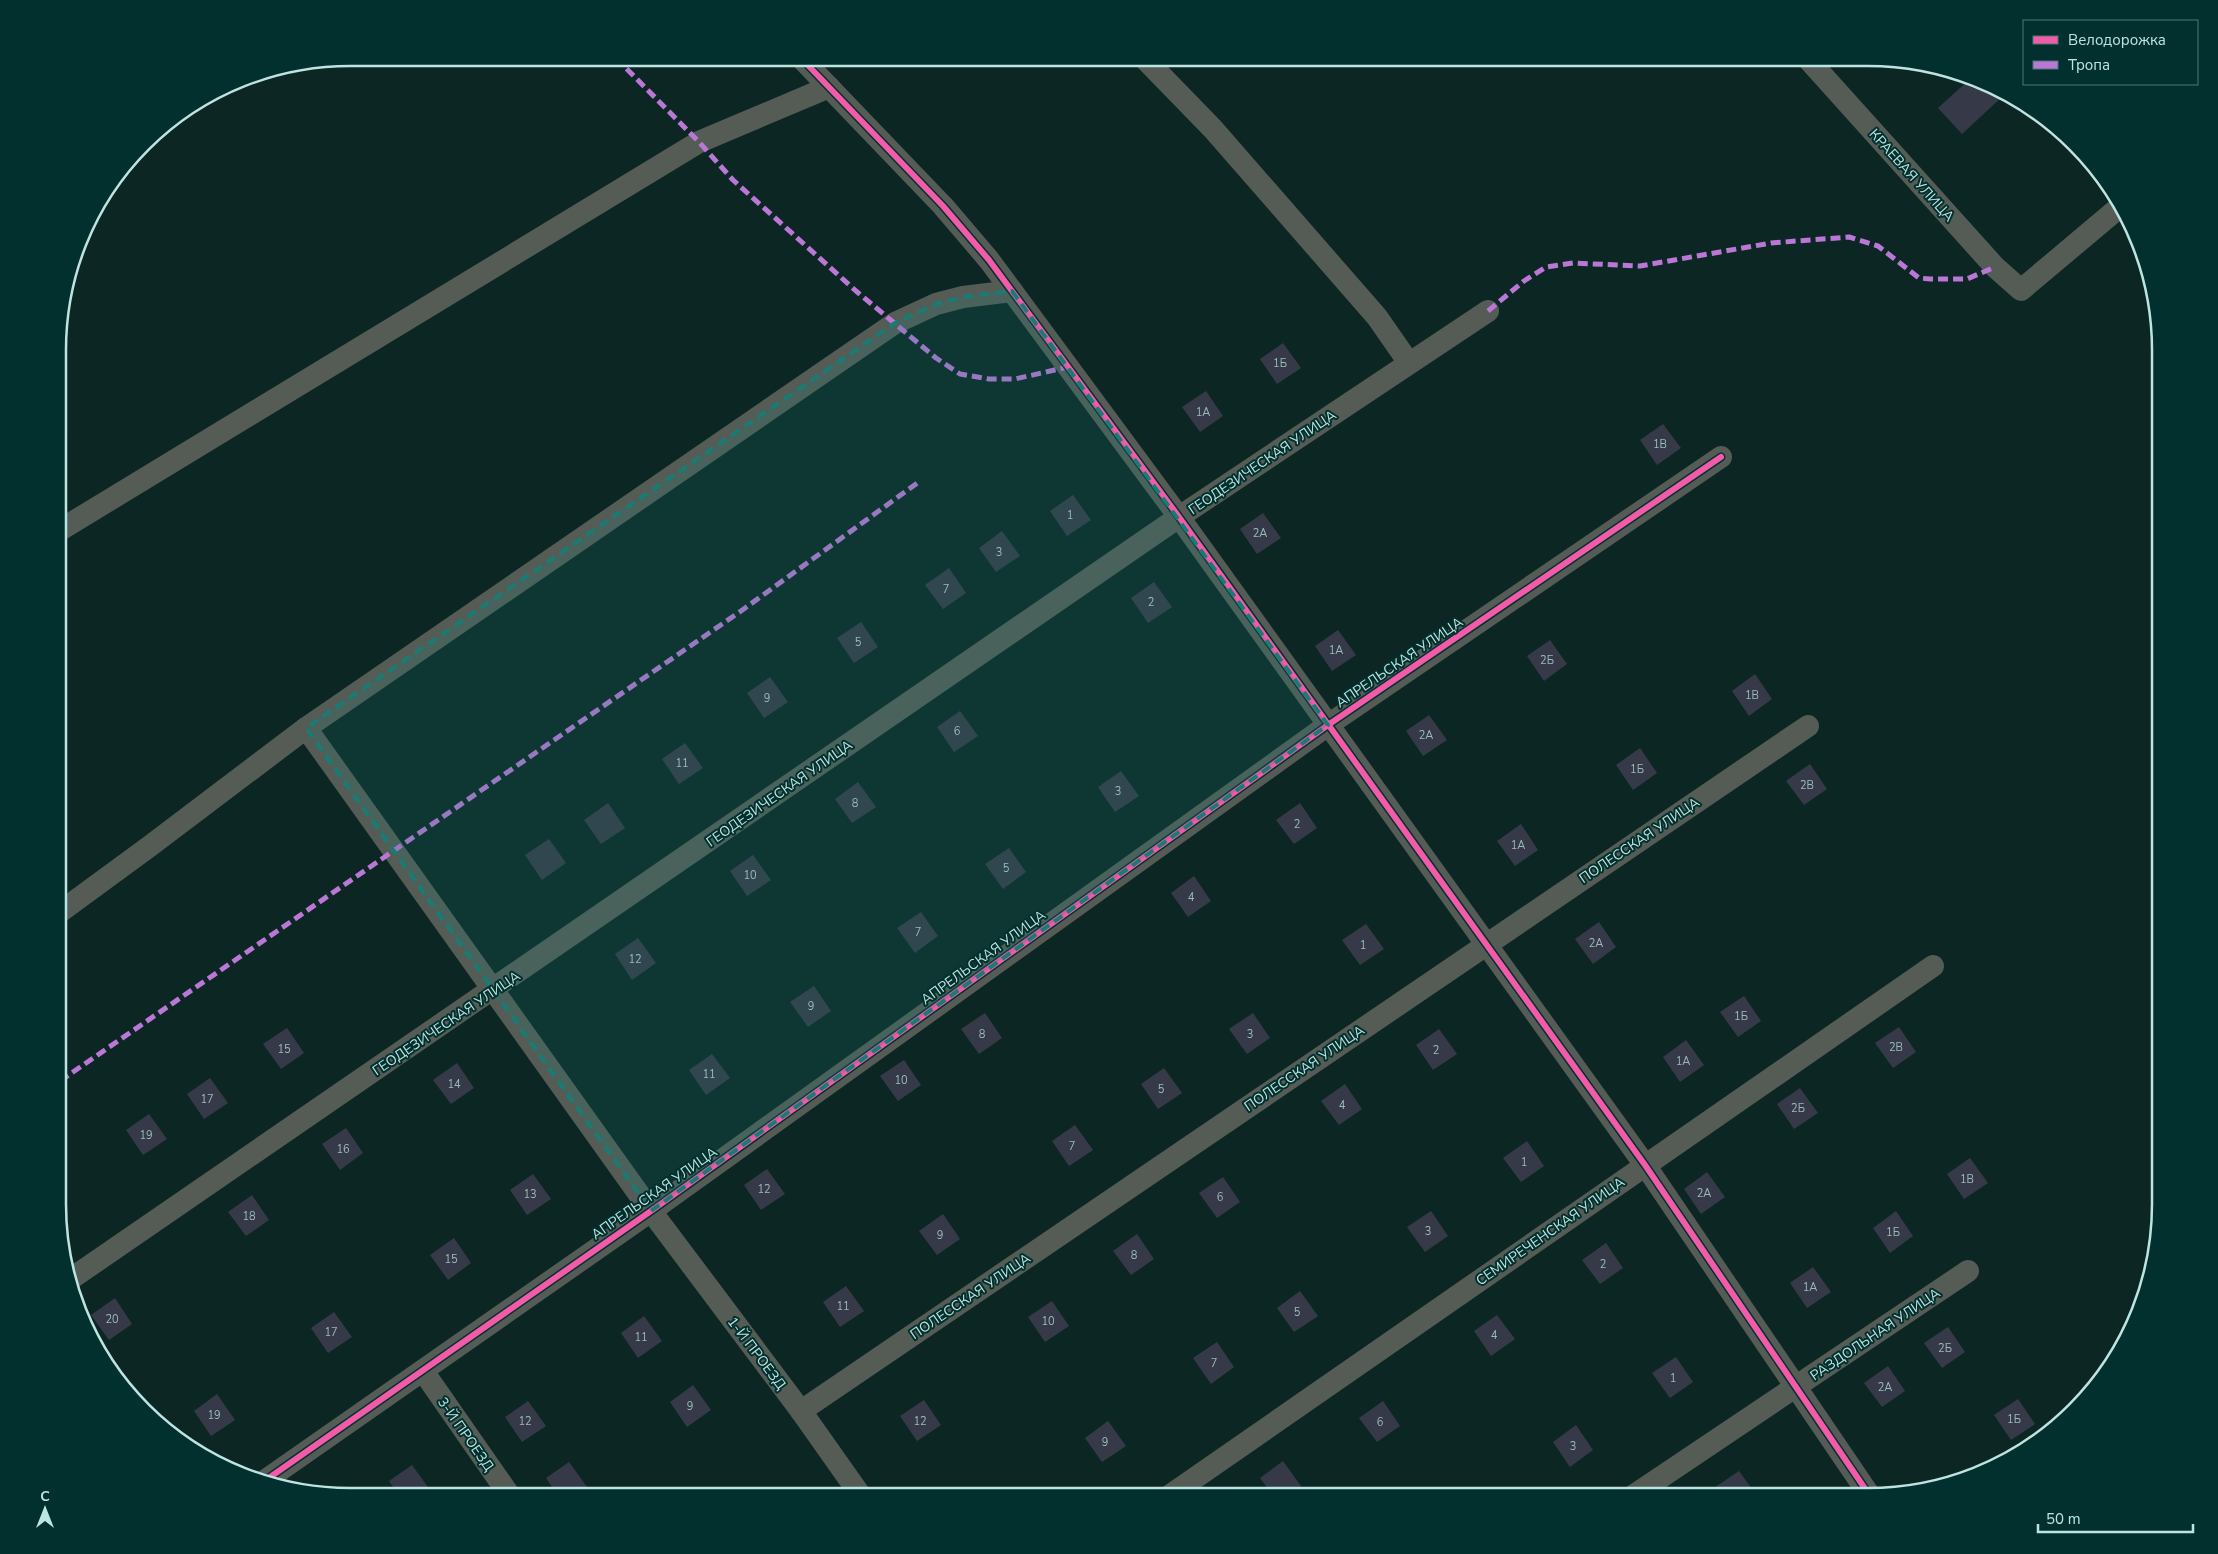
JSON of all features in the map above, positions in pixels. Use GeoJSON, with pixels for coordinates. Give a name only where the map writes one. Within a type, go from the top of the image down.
{"type":"FeatureCollection","features":[{"type":"Feature","properties":{"kind":"street"},"geometry":{"type":"LineString","coordinates":[[809,66],[943,206],[989,260],[1179,517],[1645,1165],[1865,1488]]}},
{"type":"Feature","properties":{"kind":"street"},"geometry":{"type":"LineString","coordinates":[[1152,66],[1213,129],[1357,294],[1409,363]]}},
{"type":"Feature","properties":{"kind":"street","name":"КРАЕВАЯ УЛИЦА"},"geometry":{"type":"LineString","coordinates":[[1814,66],[1995,267],[2021,290],[2115,211]]}},
{"type":"Feature","properties":{"kind":"street"},"geometry":{"type":"LineString","coordinates":[[66,526],[700,142],[829,86]]}},
{"type":"Feature","properties":{"kind":"street"},"geometry":{"type":"LineString","coordinates":[[66,908],[306,728],[895,323],[936,304],[962,297],[1012,292]]}},
{"type":"Feature","properties":{"kind":"street","name":"ГЕОДЕЗИЧЕСКАЯ УЛИЦА"},"geometry":{"type":"LineString","coordinates":[[76,1275],[1179,517],[1488,310]]}},
{"type":"Feature","properties":{"kind":"street","name":"АПРЕЛЬСКАЯ УЛИЦА"},"geometry":{"type":"LineString","coordinates":[[271,1476],[651,1211],[1328,725],[1721,457]]}},
{"type":"Feature","properties":{"kind":"street","name":"ПОЛЕССКАЯ УЛИЦА"},"geometry":{"type":"LineString","coordinates":[[801,1411],[1808,726]]}},
{"type":"Feature","properties":{"kind":"street","name":"1-Й ПРОЕЗД"},"geometry":{"type":"LineString","coordinates":[[306,728],[492,991],[651,1211],[801,1411],[855,1488]]}},
{"type":"Feature","properties":{"kind":"street","name":"СЕМИРЕЧЕНСКАЯ УЛИЦА"},"geometry":{"type":"LineString","coordinates":[[1181,1488],[1933,966]]}},
{"type":"Feature","properties":{"kind":"street","name":"РАЗДОЛЬНАЯ УЛИЦА"},"geometry":{"type":"LineString","coordinates":[[1645,1488],[1968,1271]]}},
{"type":"Feature","properties":{"kind":"street","name":"3-Й ПРОЕЗД"},"geometry":{"type":"LineString","coordinates":[[423,1371],[504,1488]]}},
{"type":"Feature","properties":{"kind":"highlighted area"},"geometry":{"type":"Polygon","coordinates":[[[1012,291],[1328,725],[651,1211],[306,728],[895,323],[936,304],[963,297],[1012,291]]]}},
{"type":"Feature","properties":{"kind":"building"},"geometry":{"type":"Polygon","coordinates":[[[1965,83],[2000,99],[1962,134],[1938,108],[1965,83]]]}},
{"type":"Feature","properties":{"kind":"building"},"geometry":{"type":"Polygon","coordinates":[[[1283,343],[1301,368],[1277,384],[1260,359],[1283,343]]]}},
{"type":"Feature","properties":{"kind":"building"},"geometry":{"type":"Polygon","coordinates":[[[1206,391],[1223,416],[1200,432],[1182,407],[1206,391]]]}},
{"type":"Feature","properties":{"kind":"building"},"geometry":{"type":"Polygon","coordinates":[[[1663,424],[1681,448],[1657,465],[1640,440],[1663,424]]]}},
{"type":"Feature","properties":{"kind":"building"},"geometry":{"type":"Polygon","coordinates":[[[1073,495],[1091,520],[1067,536],[1050,511],[1073,495]]]}},
{"type":"Feature","properties":{"kind":"building"},"geometry":{"type":"Polygon","coordinates":[[[1263,513],[1281,538],[1257,554],[1240,529],[1263,513]]]}},
{"type":"Feature","properties":{"kind":"building"},"geometry":{"type":"Polygon","coordinates":[[[1002,531],[1020,556],[996,572],[979,548],[1002,531]]]}},
{"type":"Feature","properties":{"kind":"building"},"geometry":{"type":"Polygon","coordinates":[[[949,568],[966,593],[943,609],[925,585],[949,568]]]}},
{"type":"Feature","properties":{"kind":"building"},"geometry":{"type":"Polygon","coordinates":[[[1154,582],[1172,607],[1148,623],[1131,598],[1154,582]]]}},
{"type":"Feature","properties":{"kind":"building"},"geometry":{"type":"Polygon","coordinates":[[[861,622],[878,647],[854,663],[837,638],[861,622]]]}},
{"type":"Feature","properties":{"kind":"building"},"geometry":{"type":"Polygon","coordinates":[[[1338,630],[1356,655],[1332,671],[1315,646],[1338,630]]]}},
{"type":"Feature","properties":{"kind":"building"},"geometry":{"type":"Polygon","coordinates":[[[1550,640],[1567,664],[1544,681],[1527,656],[1550,640]]]}},
{"type":"Feature","properties":{"kind":"building"},"geometry":{"type":"Polygon","coordinates":[[[1755,674],[1772,699],[1749,716],[1732,691],[1755,674]]]}},
{"type":"Feature","properties":{"kind":"building"},"geometry":{"type":"Polygon","coordinates":[[[770,677],[788,702],[764,718],[747,693],[770,677]]]}},
{"type":"Feature","properties":{"kind":"building"},"geometry":{"type":"Polygon","coordinates":[[[960,711],[978,736],[954,752],[937,727],[960,711]]]}},
{"type":"Feature","properties":{"kind":"building"},"geometry":{"type":"Polygon","coordinates":[[[1429,715],[1447,740],[1423,756],[1406,731],[1429,715]]]}},
{"type":"Feature","properties":{"kind":"building"},"geometry":{"type":"Polygon","coordinates":[[[685,743],[703,768],[679,784],[662,759],[685,743]]]}},
{"type":"Feature","properties":{"kind":"building"},"geometry":{"type":"Polygon","coordinates":[[[1640,748],[1657,773],[1633,790],[1616,765],[1640,748]]]}},
{"type":"Feature","properties":{"kind":"building"},"geometry":{"type":"Polygon","coordinates":[[[1810,764],[1827,789],[1804,805],[1786,781],[1810,764]]]}},
{"type":"Feature","properties":{"kind":"building"},"geometry":{"type":"Polygon","coordinates":[[[1121,771],[1139,796],[1115,812],[1098,787],[1121,771]]]}},
{"type":"Feature","properties":{"kind":"building"},"geometry":{"type":"Polygon","coordinates":[[[858,782],[876,807],[852,823],[835,799],[858,782]]]}},
{"type":"Feature","properties":{"kind":"building"},"geometry":{"type":"Polygon","coordinates":[[[608,803],[625,828],[601,844],[584,820],[608,803]]]}},
{"type":"Feature","properties":{"kind":"building"},"geometry":{"type":"Polygon","coordinates":[[[1300,803],[1317,828],[1294,844],[1276,820],[1300,803]]]}},
{"type":"Feature","properties":{"kind":"building"},"geometry":{"type":"Polygon","coordinates":[[[1521,824],[1538,850],[1515,866],[1497,841],[1521,824]]]}},
{"type":"Feature","properties":{"kind":"building"},"geometry":{"type":"Polygon","coordinates":[[[549,839],[566,863],[542,880],[525,855],[549,839]]]}},
{"type":"Feature","properties":{"kind":"building"},"geometry":{"type":"Polygon","coordinates":[[[1009,848],[1026,872],[1003,889],[985,864],[1009,848]]]}},
{"type":"Feature","properties":{"kind":"building"},"geometry":{"type":"Polygon","coordinates":[[[753,855],[771,880],[747,896],[730,871],[753,855]]]}},
{"type":"Feature","properties":{"kind":"building"},"geometry":{"type":"Polygon","coordinates":[[[1194,876],[1211,901],[1188,917],[1171,893],[1194,876]]]}},
{"type":"Feature","properties":{"kind":"building"},"geometry":{"type":"Polygon","coordinates":[[[921,912],[938,936],[915,953],[897,928],[921,912]]]}},
{"type":"Feature","properties":{"kind":"building"},"geometry":{"type":"Polygon","coordinates":[[[1599,922],[1616,947],[1593,964],[1575,939],[1599,922]]]}},
{"type":"Feature","properties":{"kind":"building"},"geometry":{"type":"Polygon","coordinates":[[[1366,924],[1384,949],[1360,965],[1342,940],[1366,924]]]}},
{"type":"Feature","properties":{"kind":"building"},"geometry":{"type":"Polygon","coordinates":[[[638,938],[656,963],[632,980],[615,954],[638,938]]]}},
{"type":"Feature","properties":{"kind":"building"},"geometry":{"type":"Polygon","coordinates":[[[814,986],[831,1011],[808,1027],[790,1002],[814,986]]]}},
{"type":"Feature","properties":{"kind":"building"},"geometry":{"type":"Polygon","coordinates":[[[1744,996],[1761,1021],[1738,1037],[1720,1012],[1744,996]]]}},
{"type":"Feature","properties":{"kind":"building"},"geometry":{"type":"Polygon","coordinates":[[[985,1013],[1002,1038],[979,1054],[961,1029],[985,1013]]]}},
{"type":"Feature","properties":{"kind":"building"},"geometry":{"type":"Polygon","coordinates":[[[1253,1013],[1270,1038],[1247,1054],[1229,1029],[1253,1013]]]}},
{"type":"Feature","properties":{"kind":"building"},"geometry":{"type":"Polygon","coordinates":[[[1899,1027],[1916,1052],[1893,1068],[1875,1043],[1899,1027]]]}},
{"type":"Feature","properties":{"kind":"building"},"geometry":{"type":"Polygon","coordinates":[[[287,1028],[304,1053],[281,1069],[263,1044],[287,1028]]]}},
{"type":"Feature","properties":{"kind":"building"},"geometry":{"type":"Polygon","coordinates":[[[1439,1029],[1457,1054],[1433,1070],[1416,1045],[1439,1029]]]}},
{"type":"Feature","properties":{"kind":"building"},"geometry":{"type":"Polygon","coordinates":[[[1686,1040],[1704,1065],[1680,1082],[1663,1057],[1686,1040]]]}},
{"type":"Feature","properties":{"kind":"building"},"geometry":{"type":"Polygon","coordinates":[[[712,1054],[730,1078],[706,1095],[689,1070],[712,1054]]]}},
{"type":"Feature","properties":{"kind":"building"},"geometry":{"type":"Polygon","coordinates":[[[904,1060],[921,1085],[898,1101],[880,1076],[904,1060]]]}},
{"type":"Feature","properties":{"kind":"building"},"geometry":{"type":"Polygon","coordinates":[[[457,1063],[474,1088],[451,1104],[433,1080],[457,1063]]]}},
{"type":"Feature","properties":{"kind":"building"},"geometry":{"type":"Polygon","coordinates":[[[1164,1068],[1182,1093],[1158,1109],[1141,1084],[1164,1068]]]}},
{"type":"Feature","properties":{"kind":"building"},"geometry":{"type":"Polygon","coordinates":[[[210,1078],[228,1103],[204,1119],[187,1094],[210,1078]]]}},
{"type":"Feature","properties":{"kind":"building"},"geometry":{"type":"Polygon","coordinates":[[[1345,1084],[1362,1109],[1339,1125],[1321,1101],[1345,1084]]]}},
{"type":"Feature","properties":{"kind":"building"},"geometry":{"type":"Polygon","coordinates":[[[1800,1088],[1818,1113],[1794,1129],[1777,1104],[1800,1088]]]}},
{"type":"Feature","properties":{"kind":"building"},"geometry":{"type":"Polygon","coordinates":[[[149,1114],[167,1139],[143,1155],[126,1130],[149,1114]]]}},
{"type":"Feature","properties":{"kind":"building"},"geometry":{"type":"Polygon","coordinates":[[[1075,1125],[1093,1150],[1069,1166],[1052,1141],[1075,1125]]]}},
{"type":"Feature","properties":{"kind":"building"},"geometry":{"type":"Polygon","coordinates":[[[346,1128],[363,1153],[340,1170],[322,1144],[346,1128]]]}},
{"type":"Feature","properties":{"kind":"building"},"geometry":{"type":"Polygon","coordinates":[[[1527,1141],[1544,1166],[1521,1182],[1503,1158],[1527,1141]]]}},
{"type":"Feature","properties":{"kind":"building"},"geometry":{"type":"Polygon","coordinates":[[[1970,1158],[1988,1183],[1964,1199],[1947,1174],[1970,1158]]]}},
{"type":"Feature","properties":{"kind":"building"},"geometry":{"type":"Polygon","coordinates":[[[767,1169],[785,1194],[761,1210],[744,1185],[767,1169]]]}},
{"type":"Feature","properties":{"kind":"building"},"geometry":{"type":"Polygon","coordinates":[[[1707,1172],[1725,1197],[1701,1214],[1684,1189],[1707,1172]]]}},
{"type":"Feature","properties":{"kind":"building"},"geometry":{"type":"Polygon","coordinates":[[[533,1174],[551,1199],[527,1215],[510,1190],[533,1174]]]}},
{"type":"Feature","properties":{"kind":"building"},"geometry":{"type":"Polygon","coordinates":[[[1223,1177],[1240,1202],[1217,1218],[1199,1193],[1223,1177]]]}},
{"type":"Feature","properties":{"kind":"building"},"geometry":{"type":"Polygon","coordinates":[[[252,1195],[269,1220],[246,1236],[228,1212],[252,1195]]]}},
{"type":"Feature","properties":{"kind":"building"},"geometry":{"type":"Polygon","coordinates":[[[1431,1211],[1448,1236],[1425,1252],[1407,1227],[1431,1211]]]}},
{"type":"Feature","properties":{"kind":"building"},"geometry":{"type":"Polygon","coordinates":[[[1896,1211],[1913,1236],[1890,1253],[1873,1228],[1896,1211]]]}},
{"type":"Feature","properties":{"kind":"building"},"geometry":{"type":"Polygon","coordinates":[[[943,1214],[960,1239],[937,1255],[919,1231],[943,1214]]]}},
{"type":"Feature","properties":{"kind":"building"},"geometry":{"type":"Polygon","coordinates":[[[1137,1234],[1154,1259],[1131,1275],[1113,1251],[1137,1234]]]}},
{"type":"Feature","properties":{"kind":"building"},"geometry":{"type":"Polygon","coordinates":[[[454,1238],[471,1263],[448,1280],[430,1255],[454,1238]]]}},
{"type":"Feature","properties":{"kind":"building"},"geometry":{"type":"Polygon","coordinates":[[[1606,1243],[1623,1268],[1600,1284],[1582,1260],[1606,1243]]]}},
{"type":"Feature","properties":{"kind":"building"},"geometry":{"type":"Polygon","coordinates":[[[1813,1267],[1831,1292],[1807,1308],[1790,1283],[1813,1267]]]}},
{"type":"Feature","properties":{"kind":"building"},"geometry":{"type":"Polygon","coordinates":[[[846,1286],[864,1311],[840,1327],[823,1302],[846,1286]]]}},
{"type":"Feature","properties":{"kind":"building"},"geometry":{"type":"Polygon","coordinates":[[[1300,1291],[1318,1316],[1294,1332],[1277,1308],[1300,1291]]]}},
{"type":"Feature","properties":{"kind":"building"},"geometry":{"type":"Polygon","coordinates":[[[115,1298],[132,1324],[109,1340],[91,1315],[115,1298]]]}},
{"type":"Feature","properties":{"kind":"building"},"geometry":{"type":"Polygon","coordinates":[[[1052,1301],[1069,1326],[1045,1342],[1028,1317],[1052,1301]]]}},
{"type":"Feature","properties":{"kind":"building"},"geometry":{"type":"Polygon","coordinates":[[[334,1312],[352,1337],[328,1353],[311,1328],[334,1312]]]}},
{"type":"Feature","properties":{"kind":"building"},"geometry":{"type":"Polygon","coordinates":[[[1497,1315],[1515,1339],[1491,1356],[1474,1331],[1497,1315]]]}},
{"type":"Feature","properties":{"kind":"building"},"geometry":{"type":"Polygon","coordinates":[[[644,1316],[662,1341],[638,1358],[621,1333],[644,1316]]]}},
{"type":"Feature","properties":{"kind":"building"},"geometry":{"type":"Polygon","coordinates":[[[1948,1327],[1965,1352],[1942,1368],[1924,1343],[1948,1327]]]}},
{"type":"Feature","properties":{"kind":"building"},"geometry":{"type":"Polygon","coordinates":[[[1217,1342],[1234,1367],[1211,1384],[1193,1358],[1217,1342]]]}},
{"type":"Feature","properties":{"kind":"building"},"geometry":{"type":"Polygon","coordinates":[[[1676,1357],[1693,1382],[1670,1398],[1652,1373],[1676,1357]]]}},
{"type":"Feature","properties":{"kind":"building"},"geometry":{"type":"Polygon","coordinates":[[[1888,1366],[1905,1391],[1882,1407],[1864,1383],[1888,1366]]]}},
{"type":"Feature","properties":{"kind":"building"},"geometry":{"type":"Polygon","coordinates":[[[693,1385],[711,1410],[687,1427],[670,1402],[693,1385]]]}},
{"type":"Feature","properties":{"kind":"building"},"geometry":{"type":"Polygon","coordinates":[[[217,1394],[235,1420],[211,1436],[194,1411],[217,1394]]]}},
{"type":"Feature","properties":{"kind":"building"},"geometry":{"type":"Polygon","coordinates":[[[2018,1399],[2035,1424],[2011,1440],[1994,1415],[2018,1399]]]}},
{"type":"Feature","properties":{"kind":"building"},"geometry":{"type":"Polygon","coordinates":[[[924,1400],[941,1425],[917,1441],[900,1416],[924,1400]]]}},
{"type":"Feature","properties":{"kind":"building"},"geometry":{"type":"Polygon","coordinates":[[[528,1401],[546,1426],[522,1442],[505,1417],[528,1401]]]}},
{"type":"Feature","properties":{"kind":"building"},"geometry":{"type":"Polygon","coordinates":[[[1383,1401],[1400,1426],[1377,1442],[1359,1418],[1383,1401]]]}},
{"type":"Feature","properties":{"kind":"building"},"geometry":{"type":"Polygon","coordinates":[[[1108,1421],[1126,1446],[1102,1462],[1085,1438],[1108,1421]]]}},
{"type":"Feature","properties":{"kind":"building"},"geometry":{"type":"Polygon","coordinates":[[[1576,1425],[1593,1450],[1570,1467],[1553,1442],[1576,1425]]]}},
{"type":"Feature","properties":{"kind":"building"},"geometry":{"type":"Polygon","coordinates":[[[1283,1461],[1301,1486],[1298,1488],[1267,1488],[1260,1478],[1283,1461]]]}},
{"type":"Feature","properties":{"kind":"building"},"geometry":{"type":"Polygon","coordinates":[[[569,1462],[587,1487],[553,1488],[546,1478],[569,1462]]]}},
{"type":"Feature","properties":{"kind":"building"},"geometry":{"type":"Polygon","coordinates":[[[412,1465],[429,1488],[394,1488],[389,1481],[412,1465]]]}},
{"type":"Feature","properties":{"kind":"building"},"geometry":{"type":"Polygon","coordinates":[[[1739,1471],[1751,1488],[1714,1488],[1739,1471]]]}},
{"type":"Feature","properties":{"kind":"marked path"},"geometry":{"type":"LineString","coordinates":[[624,66],[699,142],[733,180],[856,291],[936,358],[960,374],[989,379],[1015,379],[1068,367]]}},
{"type":"Feature","properties":{"kind":"marked path"},"geometry":{"type":"LineString","coordinates":[[1488,311],[1524,281],[1546,267],[1573,263],[1640,266],[1771,243],[1849,237],[1878,246],[1919,278],[1967,279],[1995,267]]}},
{"type":"Feature","properties":{"kind":"marked path"},"geometry":{"type":"LineString","coordinates":[[66,1077],[741,611],[920,481]]}},
{"type":"Feature","properties":{"kind":"cycle path"},"geometry":{"type":"LineString","coordinates":[[809,66],[943,206],[989,260],[1179,517],[1645,1165],[1865,1488]]}},
{"type":"Feature","properties":{"kind":"cycle path"},"geometry":{"type":"LineString","coordinates":[[271,1476],[651,1211],[1328,725],[1721,457]]}}]}
